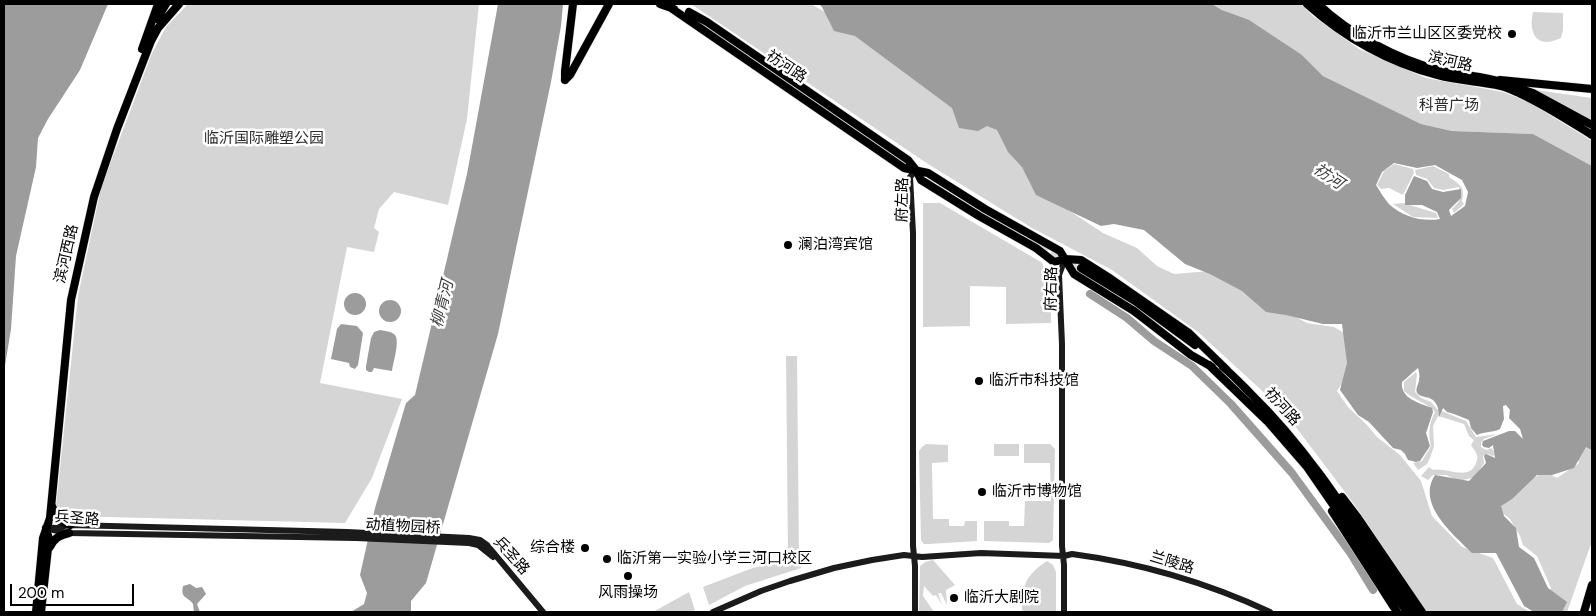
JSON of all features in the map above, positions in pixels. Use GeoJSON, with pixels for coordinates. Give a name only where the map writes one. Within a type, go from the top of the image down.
{"type":"FeatureCollection","features":[{"type":"Feature","properties":{"kind":"main road","name":"滨河西路"},"geometry":{"type":"LineString","coordinates":[[41,612],[49,539],[45,519],[66,300],[90,196],[158,4]]}},
{"type":"Feature","properties":{"kind":"main road"},"geometry":{"type":"LineString","coordinates":[[146,39],[166,4]]}},
{"type":"Feature","properties":{"kind":"main road","name":"滨河西路"},"geometry":{"type":"LineString","coordinates":[[36,612],[43,538],[50,518],[71,300],[94,197],[117,129],[151,41],[162,22],[180,4]]}},
{"type":"Feature","properties":{"kind":"main road"},"geometry":{"type":"LineString","coordinates":[[565,80],[573,4]]}},
{"type":"Feature","properties":{"kind":"main road"},"geometry":{"type":"LineString","coordinates":[[565,80],[604,4]]}},
{"type":"Feature","properties":{"kind":"main road"},"geometry":{"type":"LineString","coordinates":[[565,80],[570,75],[610,4]]}},
{"type":"Feature","properties":{"kind":"main road","name":"祊河路"},"geometry":{"type":"LineString","coordinates":[[660,4],[689,12],[707,22],[897,158]]}},
{"type":"Feature","properties":{"kind":"main road","name":"滨河路"},"geometry":{"type":"LineString","coordinates":[[1307,4],[1345,34],[1398,62],[1437,75],[1502,86],[1540,102],[1592,135]]}},
{"type":"Feature","properties":{"kind":"main road","name":"滨河路"},"geometry":{"type":"LineString","coordinates":[[1318,4],[1351,30],[1401,57],[1438,70],[1494,79],[1533,93],[1592,125]]}},
{"type":"Feature","properties":{"kind":"main road","name":"祊河路"},"geometry":{"type":"LineString","coordinates":[[671,6],[897,158]]}},
{"type":"Feature","properties":{"kind":"main road"},"geometry":{"type":"LineString","coordinates":[[1494,79],[1592,89]]}},
{"type":"Feature","properties":{"kind":"main road"},"geometry":{"type":"LineString","coordinates":[[897,158],[908,160],[921,180],[1036,248],[1054,262],[1065,259],[1081,260],[1139,297],[1189,333],[1227,370]]}},
{"type":"Feature","properties":{"kind":"main road","name":"府左路"},"geometry":{"type":"LineString","coordinates":[[914,612],[913,233],[910,178],[916,170]]}},
{"type":"Feature","properties":{"kind":"main road"},"geometry":{"type":"LineString","coordinates":[[1065,259],[1074,274],[1134,311],[1191,355],[1212,367]]}},
{"type":"Feature","properties":{"kind":"main road","name":"府右路"},"geometry":{"type":"LineString","coordinates":[[1063,612],[1062,344],[1059,275],[1065,259]]}},
{"type":"Feature","properties":{"kind":"main road","name":"祊河路"},"geometry":{"type":"LineString","coordinates":[[1406,612],[1310,472],[1266,421],[1190,347],[1107,287],[1080,270],[1135,301],[1227,370],[1274,416],[1328,485],[1413,612]]}},
{"type":"Feature","properties":{"kind":"main road"},"geometry":{"type":"LineString","coordinates":[[1310,472],[1319,491],[1397,612]]}},
{"type":"Feature","properties":{"kind":"main road"},"geometry":{"type":"LineString","coordinates":[[1328,485],[1339,494],[1358,518],[1422,612]]}},
{"type":"Feature","properties":{"kind":"main road"},"geometry":{"type":"LineString","coordinates":[[47,554],[53,540],[70,529],[54,513],[51,502]]}},
{"type":"Feature","properties":{"kind":"main road","name":"兵圣路"},"geometry":{"type":"LineString","coordinates":[[46,529],[356,535]]}},
{"type":"Feature","properties":{"kind":"main road","name":"动植物园桥"},"geometry":{"type":"LineString","coordinates":[[356,535],[450,540]]}},
{"type":"Feature","properties":{"kind":"main road","name":"兵圣路"},"geometry":{"type":"LineString","coordinates":[[450,540],[478,545],[488,552],[539,612]]}},
{"type":"Feature","properties":{"kind":"main road","name":"兵圣路"},"geometry":{"type":"LineString","coordinates":[[450,540],[480,540],[487,545],[543,612]]}},
{"type":"Feature","properties":{"kind":"main road","name":"兰陵路"},"geometry":{"type":"LineString","coordinates":[[723,612],[763,595],[816,577],[852,568],[913,556],[922,552],[980,548],[1052,551],[1064,556],[1123,567],[1169,578],[1260,612]]}},
{"type":"Feature","properties":{"kind":"main road","name":"兰陵路"},"geometry":{"type":"LineString","coordinates":[[1064,556],[1072,554],[1154,570],[1231,595],[1270,612]]}},
{"type":"Feature","properties":{"kind":"main road","name":"兰陵路"},"geometry":{"type":"LineString","coordinates":[[713,612],[761,591],[815,573],[872,560],[904,555],[913,556]]}},
{"type":"Feature","properties":{"kind":"main road"},"geometry":{"type":"LineString","coordinates":[[1584,612],[1592,585]]}},
{"type":"Feature","properties":{"kind":"green space","name":"临沂国际雕塑公园"},"geometry":{"type":"Polygon","coordinates":[[[188,4],[479,4],[467,119],[448,205],[394,192],[379,209],[374,228],[379,232],[374,252],[347,247],[320,383],[402,399],[372,478],[345,523],[68,516],[56,506],[78,296],[101,188],[152,53],[166,27],[188,4]]]}},
{"type":"Feature","properties":{"kind":"green space"},"geometry":{"type":"Polygon","coordinates":[[[691,4],[811,4],[853,28],[995,124],[1044,194],[1103,233],[1137,248],[1157,266],[1174,274],[1210,271],[1307,323],[1334,327],[1348,335],[1348,374],[1337,391],[1348,407],[1377,437],[1400,455],[1421,481],[1432,516],[1462,547],[1493,558],[1517,604],[1530,612],[1427,612],[1354,504],[1283,410],[1198,332],[1112,270],[1032,228],[928,164],[691,4]]]}},
{"type":"Feature","properties":{"kind":"green space","name":"科普广场"},"geometry":{"type":"Polygon","coordinates":[[[1212,4],[1301,4],[1313,16],[1359,49],[1426,78],[1503,92],[1529,102],[1592,141],[1592,166],[1533,134],[1452,131],[1421,124],[1323,76],[1302,55],[1212,4]]]}},
{"type":"Feature","properties":{"kind":"green space"},"geometry":{"type":"Polygon","coordinates":[[[1533,12],[1563,13],[1561,38],[1543,42],[1536,38],[1532,26],[1533,12]]]}},
{"type":"Feature","properties":{"kind":"green space"},"geometry":{"type":"Polygon","coordinates":[[[1536,90],[1592,98],[1592,120],[1536,90]]]}},
{"type":"Feature","properties":{"kind":"green space"},"geometry":{"type":"Polygon","coordinates":[[[1394,164],[1413,169],[1414,173],[1403,195],[1389,188],[1381,189],[1377,185],[1384,171],[1394,164]]]}},
{"type":"Feature","properties":{"kind":"green space"},"geometry":{"type":"Polygon","coordinates":[[[1433,166],[1449,174],[1449,177],[1459,184],[1462,189],[1462,201],[1464,204],[1454,213],[1452,209],[1461,197],[1459,187],[1443,190],[1434,188],[1427,179],[1416,175],[1415,170],[1433,166]]]}},
{"type":"Feature","properties":{"kind":"green space"},"geometry":{"type":"Polygon","coordinates":[[[923,203],[940,203],[1041,262],[1051,278],[1051,323],[1006,324],[1006,287],[970,286],[970,326],[923,327],[923,203]]]}},
{"type":"Feature","properties":{"kind":"green space"},"geometry":{"type":"Polygon","coordinates":[[[1403,203],[1436,213],[1438,218],[1413,217],[1393,204],[1403,203]]]}},
{"type":"Feature","properties":{"kind":"green space"},"geometry":{"type":"Polygon","coordinates":[[[786,356],[797,356],[799,555],[801,568],[745,586],[709,605],[703,587],[750,569],[788,558],[786,356]]]}},
{"type":"Feature","properties":{"kind":"green space"},"geometry":{"type":"Polygon","coordinates":[[[1416,372],[1415,392],[1421,398],[1431,402],[1437,409],[1466,421],[1476,437],[1497,434],[1484,439],[1481,443],[1481,447],[1486,450],[1492,448],[1495,455],[1488,454],[1483,456],[1484,463],[1475,477],[1459,481],[1446,475],[1433,475],[1428,480],[1421,476],[1429,467],[1433,470],[1457,473],[1468,472],[1473,469],[1476,463],[1477,454],[1471,445],[1474,440],[1469,436],[1464,424],[1438,416],[1433,426],[1434,446],[1427,464],[1418,470],[1413,463],[1422,461],[1431,446],[1430,429],[1435,412],[1404,391],[1404,382],[1416,372]]]}},
{"type":"Feature","properties":{"kind":"green space"},"geometry":{"type":"Polygon","coordinates":[[[926,444],[948,445],[948,462],[932,463],[933,519],[949,519],[949,526],[964,526],[965,521],[977,521],[977,541],[924,544],[921,540],[919,451],[926,444]]]}},
{"type":"Feature","properties":{"kind":"green space"},"geometry":{"type":"Polygon","coordinates":[[[994,444],[1019,444],[1019,456],[994,456],[994,444]]]}},
{"type":"Feature","properties":{"kind":"green space"},"geometry":{"type":"Polygon","coordinates":[[[1024,444],[1050,444],[1055,449],[1053,540],[1049,543],[984,541],[984,521],[1009,521],[1009,526],[1024,526],[1025,501],[1051,501],[1050,463],[1024,463],[1024,444]]]}},
{"type":"Feature","properties":{"kind":"green space"},"geometry":{"type":"Polygon","coordinates":[[[1589,446],[1592,448],[1592,541],[1567,612],[1538,612],[1544,607],[1551,588],[1537,556],[1523,545],[1510,519],[1500,511],[1498,504],[1518,486],[1545,472],[1557,478],[1579,463],[1577,450],[1589,446]]]}},
{"type":"Feature","properties":{"kind":"green space"},"geometry":{"type":"Polygon","coordinates":[[[933,560],[955,585],[946,590],[947,605],[941,593],[938,593],[942,605],[936,595],[933,596],[924,586],[923,596],[934,612],[919,612],[920,566],[925,562],[933,560]]]}},
{"type":"Feature","properties":{"kind":"green space"},"geometry":{"type":"Polygon","coordinates":[[[1047,561],[1053,565],[1056,572],[1056,612],[1023,612],[1024,587],[1034,571],[1047,561]]]}},
{"type":"Feature","properties":{"kind":"green space"},"geometry":{"type":"Polygon","coordinates":[[[689,592],[695,610],[690,612],[653,612],[689,592]]]}},
{"type":"Feature","properties":{"kind":"water"},"geometry":{"type":"Polygon","coordinates":[[[4,4],[108,4],[80,70],[38,138],[36,167],[16,256],[11,329],[4,372],[4,4]]]}},
{"type":"Feature","properties":{"kind":"water","name":"柳青河"},"geometry":{"type":"Polygon","coordinates":[[[498,4],[563,4],[551,82],[498,334],[426,583],[411,601],[411,612],[351,612],[364,604],[367,593],[360,575],[375,508],[406,403],[415,395],[467,174],[498,4]]]}},
{"type":"Feature","properties":{"kind":"water","name":"祊河"},"geometry":{"type":"Polygon","coordinates":[[[819,4],[1212,4],[1222,10],[1249,20],[1302,55],[1323,76],[1421,124],[1452,131],[1533,134],[1592,166],[1592,450],[1586,447],[1574,468],[1552,475],[1537,475],[1512,499],[1501,506],[1504,516],[1516,528],[1519,547],[1534,558],[1548,588],[1567,602],[1562,612],[1534,612],[1524,606],[1496,553],[1472,553],[1439,518],[1430,497],[1430,486],[1435,475],[1469,481],[1486,463],[1484,456],[1486,454],[1495,458],[1493,445],[1489,448],[1484,447],[1482,445],[1483,441],[1509,431],[1515,431],[1523,439],[1520,429],[1509,418],[1510,410],[1506,405],[1503,406],[1504,419],[1500,429],[1477,435],[1471,428],[1469,420],[1447,412],[1443,408],[1439,417],[1434,401],[1418,394],[1416,391],[1419,382],[1418,368],[1402,382],[1402,388],[1407,396],[1432,408],[1433,412],[1426,433],[1430,446],[1420,461],[1408,460],[1401,450],[1393,448],[1369,422],[1358,415],[1340,390],[1347,363],[1342,324],[1323,324],[1266,312],[1242,291],[1210,274],[1185,264],[1144,230],[1114,224],[1101,226],[1036,195],[1022,167],[1008,152],[997,130],[987,126],[978,131],[959,128],[952,108],[855,36],[834,31],[819,4]],[[1394,163],[1382,172],[1376,185],[1390,205],[1401,213],[1414,218],[1440,219],[1437,212],[1422,205],[1405,205],[1405,195],[1414,176],[1427,181],[1432,189],[1443,192],[1461,189],[1461,198],[1449,210],[1451,216],[1465,206],[1468,192],[1462,180],[1435,165],[1417,168],[1394,163]]]}},
{"type":"Feature","properties":{"kind":"water"},"geometry":{"type":"Polygon","coordinates":[[[355,293],[363,296],[366,304],[363,312],[355,315],[347,312],[344,304],[347,296],[355,293]]]}},
{"type":"Feature","properties":{"kind":"water"},"geometry":{"type":"Polygon","coordinates":[[[390,300],[398,303],[401,311],[398,319],[390,322],[382,319],[379,311],[382,303],[390,300]]]}},
{"type":"Feature","properties":{"kind":"water"},"geometry":{"type":"Polygon","coordinates":[[[341,324],[357,326],[363,333],[358,365],[355,369],[350,367],[349,363],[331,359],[337,329],[341,324]]]}},
{"type":"Feature","properties":{"kind":"water"},"geometry":{"type":"Polygon","coordinates":[[[380,330],[392,333],[396,338],[397,347],[392,371],[374,368],[372,372],[369,372],[366,370],[366,366],[371,338],[374,332],[380,330]]]}},
{"type":"Feature","properties":{"kind":"water"},"geometry":{"type":"Polygon","coordinates":[[[190,584],[196,588],[202,587],[206,594],[197,604],[200,612],[194,612],[193,604],[183,593],[183,586],[190,584]]]}},
{"type":"Feature","properties":{"kind":"waterway"},"geometry":{"type":"LineString","coordinates":[[1090,294],[1127,318],[1154,341],[1192,366],[1231,404],[1292,473],[1351,554],[1373,590]]}},
{"type":"Feature","properties":{"kind":"tunnel"},"geometry":{"type":"LineString","coordinates":[[917,173],[947,192]]}},
{"type":"Feature","properties":{"kind":"tunnel"},"geometry":{"type":"LineString","coordinates":[[1040,248],[1080,271]]}},
{"type":"Feature","properties":{"kind":"place","name":"临沂市兰山区区委党校"},"geometry":{"type":"Point","coordinates":[1512,34]}},
{"type":"Feature","properties":{"kind":"place","name":"澜泊湾宾馆"},"geometry":{"type":"Point","coordinates":[788,245]}},
{"type":"Feature","properties":{"kind":"place","name":"临沂市科技馆"},"geometry":{"type":"Point","coordinates":[979,381]}},
{"type":"Feature","properties":{"kind":"place","name":"临沂市博物馆"},"geometry":{"type":"Point","coordinates":[982,492]}},
{"type":"Feature","properties":{"kind":"place","name":"综合楼"},"geometry":{"type":"Point","coordinates":[585,548]}},
{"type":"Feature","properties":{"kind":"place","name":"临沂第一实验小学三河口校区"},"geometry":{"type":"Point","coordinates":[607,559]}},
{"type":"Feature","properties":{"kind":"place","name":"风雨操场"},"geometry":{"type":"Point","coordinates":[628,576]}},
{"type":"Feature","properties":{"kind":"place","name":"临沂大剧院"},"geometry":{"type":"Point","coordinates":[954,598]}}]}
